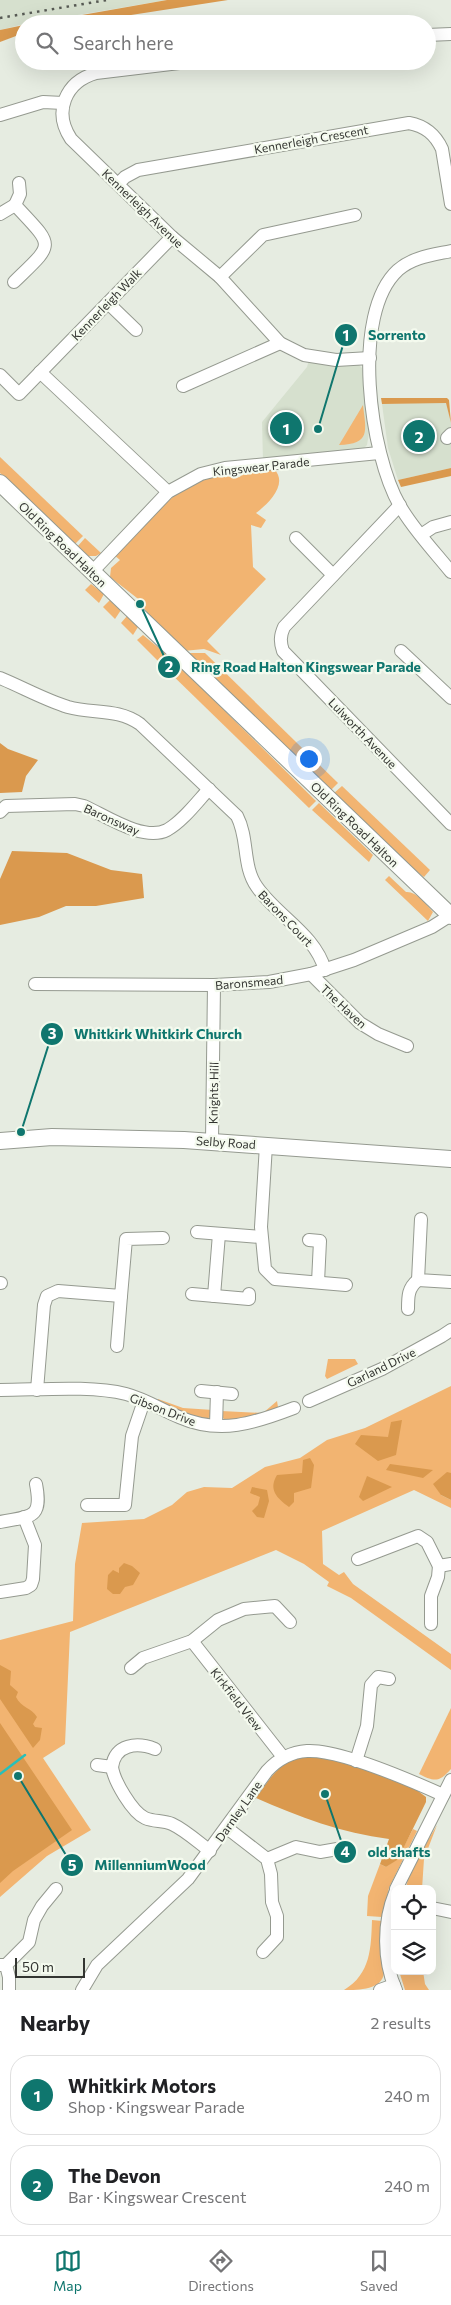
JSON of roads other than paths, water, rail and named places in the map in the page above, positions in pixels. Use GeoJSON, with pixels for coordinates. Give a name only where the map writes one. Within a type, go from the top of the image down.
{"type":"FeatureCollection","features":[{"type":"Feature","properties":{"kind":"main road","name":"Old Ring Road Halton"},"geometry":{"type":"LineString","coordinates":[[0,483],[451,915]]}},
{"type":"Feature","properties":{"kind":"main road","name":"Selby Road"},"geometry":{"type":"LineString","coordinates":[[0,1141],[52,1137],[212,1141],[451,1158]]}},
{"type":"Feature","properties":{"kind":"street"},"geometry":{"type":"LineString","coordinates":[[436,34],[451,34]]}},
{"type":"Feature","properties":{"kind":"street"},"geometry":{"type":"LineString","coordinates":[[0,115],[43,102],[63,103],[75,83],[96,73],[121,70]]}},
{"type":"Feature","properties":{"kind":"street","name":"Kennerleigh Avenue"},"geometry":{"type":"LineString","coordinates":[[63,103],[64,126],[71,140],[172,237],[220,277],[280,343],[304,356],[336,360],[370,358]]}},
{"type":"Feature","properties":{"kind":"street","name":"Kennerleigh Crescent"},"geometry":{"type":"LineString","coordinates":[[118,184],[125,177],[138,170],[409,123],[423,127],[439,142],[442,149],[451,204]]}},
{"type":"Feature","properties":{"kind":"street"},"geometry":{"type":"LineString","coordinates":[[0,214],[15,206],[20,194],[19,183]]}},
{"type":"Feature","properties":{"kind":"street"},"geometry":{"type":"LineString","coordinates":[[14,282],[42,254],[46,245],[43,237],[15,206]]}},
{"type":"Feature","properties":{"kind":"street"},"geometry":{"type":"LineString","coordinates":[[220,277],[256,239],[263,235],[355,215]]}},
{"type":"Feature","properties":{"kind":"street","name":"Kennerleigh Walk"},"geometry":{"type":"LineString","coordinates":[[0,375],[19,394],[172,237]]}},
{"type":"Feature","properties":{"kind":"street"},"geometry":{"type":"LineString","coordinates":[[451,251],[417,259],[398,270],[388,281],[381,294],[375,315],[370,358],[370,398],[379,453],[400,506],[451,572]]}},
{"type":"Feature","properties":{"kind":"street"},"geometry":{"type":"LineString","coordinates":[[108,303],[136,330]]}},
{"type":"Feature","properties":{"kind":"street"},"geometry":{"type":"LineString","coordinates":[[183,386],[280,343]]}},
{"type":"Feature","properties":{"kind":"street"},"geometry":{"type":"LineString","coordinates":[[40,372],[168,492]]}},
{"type":"Feature","properties":{"kind":"street","name":"Kingswear Parade"},"geometry":{"type":"LineString","coordinates":[[92,572],[168,492],[201,474],[225,468],[379,453]]}},
{"type":"Feature","properties":{"kind":"street","name":"Lulworth Avenue"},"geometry":{"type":"LineString","coordinates":[[400,506],[284,627],[280,639],[283,651],[451,824]]}},
{"type":"Feature","properties":{"kind":"street"},"geometry":{"type":"LineString","coordinates":[[421,535],[433,527],[451,522]]}},
{"type":"Feature","properties":{"kind":"street"},"geometry":{"type":"LineString","coordinates":[[296,538],[333,575]]}},
{"type":"Feature","properties":{"kind":"street"},"geometry":{"type":"LineString","coordinates":[[401,651],[451,698]]}},
{"type":"Feature","properties":{"kind":"street","name":"Barons Court"},"geometry":{"type":"LineString","coordinates":[[0,678],[70,708],[121,714],[134,719],[233,811],[240,822],[244,835],[248,865],[257,888],[313,946],[322,958],[325,970]]}},
{"type":"Feature","properties":{"kind":"street","name":"Baronsway"},"geometry":{"type":"LineString","coordinates":[[0,812],[6,806],[75,804],[84,806],[141,832],[154,834],[174,826],[209,789]]}},
{"type":"Feature","properties":{"kind":"street","name":"Baronsmead"},"geometry":{"type":"LineString","coordinates":[[35,984],[214,985],[269,982],[325,970],[386,947],[438,924],[451,915]]}},
{"type":"Feature","properties":{"kind":"street","name":"The Haven"},"geometry":{"type":"LineString","coordinates":[[311,974],[360,1023],[378,1034],[407,1046]]}},
{"type":"Feature","properties":{"kind":"street","name":"Knights Hill"},"geometry":{"type":"LineString","coordinates":[[212,1141],[214,985]]}},
{"type":"Feature","properties":{"kind":"street"},"geometry":{"type":"LineString","coordinates":[[266,1145],[261,1237],[265,1269],[271,1277],[280,1280],[346,1284]]}},
{"type":"Feature","properties":{"kind":"street"},"geometry":{"type":"LineString","coordinates":[[418,1280],[421,1219]]}},
{"type":"Feature","properties":{"kind":"street"},"geometry":{"type":"LineString","coordinates":[[197,1232],[261,1237]]}},
{"type":"Feature","properties":{"kind":"street"},"geometry":{"type":"LineString","coordinates":[[214,1296],[219,1234]]}},
{"type":"Feature","properties":{"kind":"street"},"geometry":{"type":"LineString","coordinates":[[117,1346],[126,1239],[163,1238]]}},
{"type":"Feature","properties":{"kind":"street"},"geometry":{"type":"LineString","coordinates":[[309,1240],[320,1241],[318,1282]]}},
{"type":"Feature","properties":{"kind":"street"},"geometry":{"type":"LineString","coordinates":[[408,1309],[408,1295],[411,1286],[418,1280],[451,1282]]}},
{"type":"Feature","properties":{"kind":"street"},"geometry":{"type":"LineString","coordinates":[[37,1390],[44,1305],[47,1296],[58,1291],[121,1296]]}},
{"type":"Feature","properties":{"kind":"street"},"geometry":{"type":"LineString","coordinates":[[192,1294],[249,1299],[250,1294]]}},
{"type":"Feature","properties":{"kind":"street","name":"Garland Drive"},"geometry":{"type":"LineString","coordinates":[[309,1402],[382,1368],[451,1330]]}},
{"type":"Feature","properties":{"kind":"street","name":"Gibson Drive"},"geometry":{"type":"LineString","coordinates":[[0,1390],[105,1391],[126,1394],[181,1418],[216,1425],[239,1426],[256,1423],[294,1408]]}},
{"type":"Feature","properties":{"kind":"street"},"geometry":{"type":"LineString","coordinates":[[201,1391],[232,1394]]}},
{"type":"Feature","properties":{"kind":"street"},"geometry":{"type":"LineString","coordinates":[[216,1425],[218,1392]]}},
{"type":"Feature","properties":{"kind":"street"},"geometry":{"type":"LineString","coordinates":[[87,1505],[125,1505],[132,1436],[144,1401]]}},
{"type":"Feature","properties":{"kind":"street"},"geometry":{"type":"LineString","coordinates":[[0,1522],[33,1514],[38,1506],[36,1484]]}},
{"type":"Feature","properties":{"kind":"street"},"geometry":{"type":"LineString","coordinates":[[0,1592],[28,1587],[34,1580],[35,1544],[24,1517]]}},
{"type":"Feature","properties":{"kind":"street"},"geometry":{"type":"LineString","coordinates":[[358,1559],[418,1536],[427,1542],[445,1565],[431,1596],[431,1624]]}},
{"type":"Feature","properties":{"kind":"street"},"geometry":{"type":"LineString","coordinates":[[131,1668],[143,1658],[192,1641],[218,1620],[244,1609],[275,1606],[290,1622]]}},
{"type":"Feature","properties":{"kind":"street","name":"Kirkfield View"},"geometry":{"type":"LineString","coordinates":[[192,1641],[283,1758]]}},
{"type":"Feature","properties":{"kind":"street"},"geometry":{"type":"LineString","coordinates":[[356,1762],[367,1726],[370,1685],[378,1677],[389,1679]]}},
{"type":"Feature","properties":{"kind":"street"},"geometry":{"type":"LineString","coordinates":[[155,1749],[140,1745],[125,1747],[115,1756],[112,1767],[124,1795],[140,1815],[175,1826],[210,1851]]}},
{"type":"Feature","properties":{"kind":"street","name":"Darnley Lane"},"geometry":{"type":"LineString","coordinates":[[82,1990],[97,1965],[188,1880],[267,1771],[283,1758],[302,1752],[316,1751],[406,1779],[443,1795]]}},
{"type":"Feature","properties":{"kind":"street"},"geometry":{"type":"LineString","coordinates":[[97,1765],[112,1767]]}},
{"type":"Feature","properties":{"kind":"street"},"geometry":{"type":"LineString","coordinates":[[400,1885],[451,1780]]}},
{"type":"Feature","properties":{"kind":"street"},"geometry":{"type":"LineString","coordinates":[[227,1828],[267,1859],[271,1874],[272,1902],[277,1916],[280,1940],[263,1952]]}},
{"type":"Feature","properties":{"kind":"street"},"geometry":{"type":"LineString","coordinates":[[267,1859],[296,1847],[320,1852],[343,1848]]}},
{"type":"Feature","properties":{"kind":"street"},"geometry":{"type":"LineString","coordinates":[[9,1990],[9,1977],[3,1965],[29,1942],[34,1920],[42,1906],[56,1889]]}},
{"type":"Feature","properties":{"kind":"street"},"geometry":{"type":"LineString","coordinates":[[380,1990],[395,1988],[388,1962],[387,1936],[391,1909]]}},
{"type":"Feature","properties":{"kind":"street"},"geometry":{"type":"LineString","coordinates":[[436,1909],[451,1912]]}},
{"type":"Feature","properties":{"kind":"waterway"},"geometry":{"type":"LineString","coordinates":[[0,1774],[25,1755]]}},
{"type":"Feature","properties":{"kind":"railway"},"geometry":{"type":"LineString","coordinates":[[18,15],[107,0]]}},
{"type":"Feature","properties":{"kind":"railway"},"geometry":{"type":"LineString","coordinates":[[0,18],[15,15]]}},
{"type":"Feature","properties":{"kind":"place","name":"Whitkirk Motors"},"geometry":{"type":"Point","coordinates":[286,428]}},
{"type":"Feature","properties":{"kind":"place","name":"Sorrento"},"geometry":{"type":"Point","coordinates":[318,429]}},
{"type":"Feature","properties":{"kind":"place","name":"The Devon"},"geometry":{"type":"Point","coordinates":[419,436]}},
{"type":"Feature","properties":{"kind":"place","name":"Ring Road Halton Kingswear Parade"},"geometry":{"type":"Point","coordinates":[140,604]}},
{"type":"Feature","properties":{"kind":"place","name":"Whitkirk Whitkirk Church"},"geometry":{"type":"Point","coordinates":[21,1132]}},
{"type":"Feature","properties":{"kind":"place","name":"MillenniumWood"},"geometry":{"type":"Point","coordinates":[18,1776]}},
{"type":"Feature","properties":{"kind":"place","name":"old shafts"},"geometry":{"type":"Point","coordinates":[325,1794]}}]}
